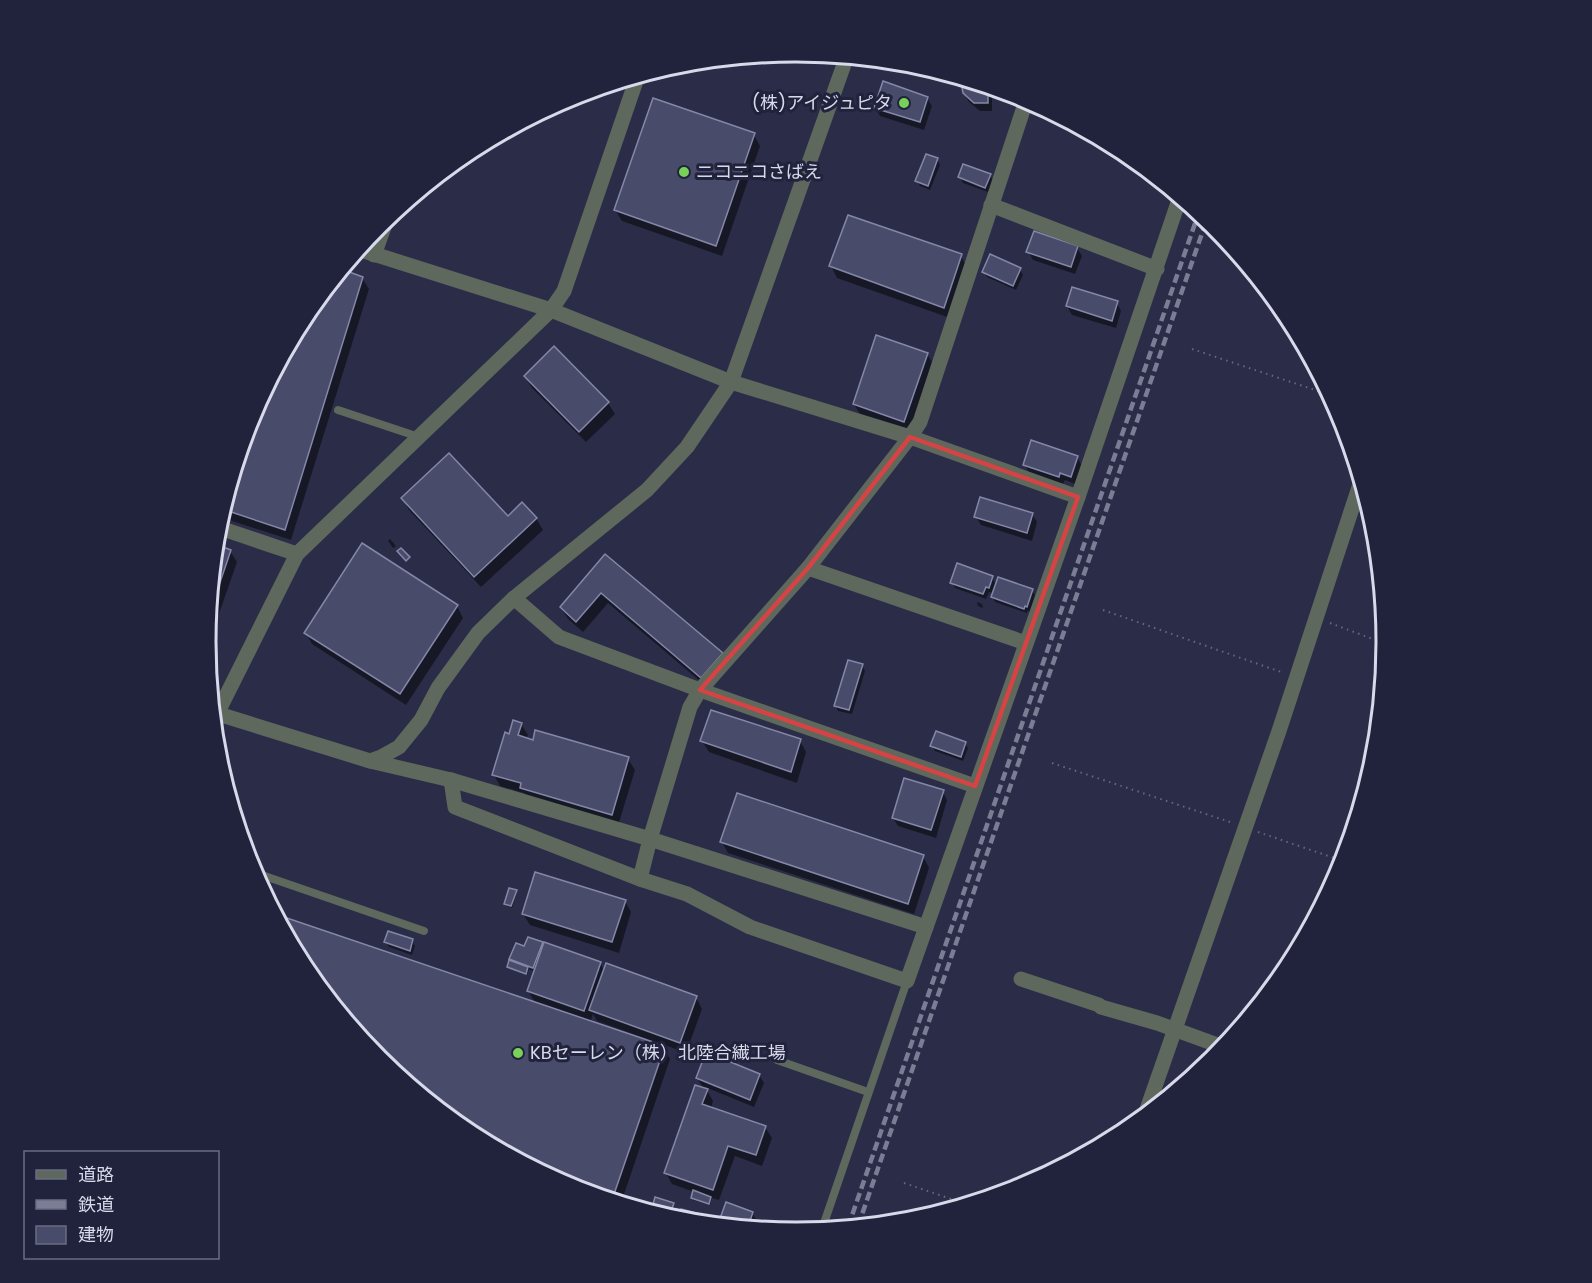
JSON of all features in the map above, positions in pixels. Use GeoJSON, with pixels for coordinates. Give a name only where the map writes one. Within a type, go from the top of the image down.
{"type":"FeatureCollection","features":[{"type":"Feature","properties":{"kind":"street"},"geometry":{"type":"LineString","coordinates":[[370,761],[399,747],[421,720],[438,688],[478,633],[514,598],[646,490],[687,447],[731,382],[845,64]]}},
{"type":"Feature","properties":{"kind":"street"},"geometry":{"type":"LineString","coordinates":[[220,704],[297,554],[551,310],[564,291],[635,84]]}},
{"type":"Feature","properties":{"kind":"street"},"geometry":{"type":"LineString","coordinates":[[640,879],[650,838],[690,707],[700,690],[808,568],[910,438],[920,422],[1024,108]]}},
{"type":"Feature","properties":{"kind":"street"},"geometry":{"type":"LineString","coordinates":[[991,205],[1157,269]]}},
{"type":"Feature","properties":{"kind":"street"},"geometry":{"type":"LineString","coordinates":[[451,780],[455,807],[640,879],[687,894],[750,927],[907,981],[1078,497],[1178,205]]}},
{"type":"Feature","properties":{"kind":"street"},"geometry":{"type":"LineString","coordinates":[[374,255],[380,237]]}},
{"type":"Feature","properties":{"kind":"street"},"geometry":{"type":"LineString","coordinates":[[366,252],[551,310],[731,382],[910,438],[1078,497]]}},
{"type":"Feature","properties":{"kind":"street"},"geometry":{"type":"LineString","coordinates":[[1150,1101],[1297,678],[1357,494]]}},
{"type":"Feature","properties":{"kind":"street"},"geometry":{"type":"LineString","coordinates":[[227,530],[297,554]]}},
{"type":"Feature","properties":{"kind":"street"},"geometry":{"type":"LineString","coordinates":[[808,568],[1026,643]]}},
{"type":"Feature","properties":{"kind":"street"},"geometry":{"type":"LineString","coordinates":[[514,598],[559,637],[700,690],[975,786]]}},
{"type":"Feature","properties":{"kind":"street"},"geometry":{"type":"LineString","coordinates":[[221,715],[370,761],[451,780],[650,838],[926,927]]}},
{"type":"Feature","properties":{"kind":"street"},"geometry":{"type":"LineString","coordinates":[[1021,979],[1214,1044]]}},
{"type":"Feature","properties":{"kind":"lane"},"geometry":{"type":"LineString","coordinates":[[338,410],[419,437]]}},
{"type":"Feature","properties":{"kind":"lane"},"geometry":{"type":"LineString","coordinates":[[266,877],[424,931]]}},
{"type":"Feature","properties":{"kind":"lane"},"geometry":{"type":"LineString","coordinates":[[825,1220],[907,981]]}},
{"type":"Feature","properties":{"kind":"lane"},"geometry":{"type":"LineString","coordinates":[[777,1060],[868,1092]]}},
{"type":"Feature","properties":{"kind":"path"},"geometry":{"type":"LineString","coordinates":[[1192,350],[1318,390]]}},
{"type":"Feature","properties":{"kind":"path"},"geometry":{"type":"LineString","coordinates":[[1103,610],[1297,678]]}},
{"type":"Feature","properties":{"kind":"path"},"geometry":{"type":"LineString","coordinates":[[1316,618],[1376,640]]}},
{"type":"Feature","properties":{"kind":"path"},"geometry":{"type":"LineString","coordinates":[[1052,763],[1334,858]]}},
{"type":"Feature","properties":{"kind":"path"},"geometry":{"type":"LineString","coordinates":[[904,1183],[953,1200]]}},
{"type":"Feature","properties":{"kind":"highlighted area"},"geometry":{"type":"Polygon","coordinates":[[[910,437],[1078,497],[975,786],[700,690],[808,568],[910,437]]]}},
{"type":"Feature","properties":{"kind":"building"},"geometry":{"type":"Polygon","coordinates":[[[883,81],[928,97],[920,122],[874,108],[883,81]]]}},
{"type":"Feature","properties":{"kind":"building"},"geometry":{"type":"Polygon","coordinates":[[[962,86],[988,94],[988,103],[974,103],[963,93],[962,86]]]}},
{"type":"Feature","properties":{"kind":"building","name":"ニコニコさばえ"},"geometry":{"type":"Polygon","coordinates":[[[653,98],[755,133],[716,246],[614,210],[653,98]]]}},
{"type":"Feature","properties":{"kind":"building"},"geometry":{"type":"Polygon","coordinates":[[[926,154],[938,158],[928,186],[915,181],[926,154]]]}},
{"type":"Feature","properties":{"kind":"building"},"geometry":{"type":"Polygon","coordinates":[[[963,164],[991,174],[985,188],[958,177],[963,164]]]}},
{"type":"Feature","properties":{"kind":"building"},"geometry":{"type":"Polygon","coordinates":[[[848,215],[962,254],[944,308],[829,266],[848,215]]]}},
{"type":"Feature","properties":{"kind":"building"},"geometry":{"type":"Polygon","coordinates":[[[1034,231],[1078,246],[1071,267],[1026,252],[1034,231]]]}},
{"type":"Feature","properties":{"kind":"building"},"geometry":{"type":"Polygon","coordinates":[[[990,254],[1021,268],[1013,286],[982,272],[990,254]]]}},
{"type":"Feature","properties":{"kind":"building"},"geometry":{"type":"Polygon","coordinates":[[[349,272],[363,277],[285,530],[231,512],[236,491],[260,420],[276,385],[314,319],[349,272]]]}},
{"type":"Feature","properties":{"kind":"building"},"geometry":{"type":"Polygon","coordinates":[[[1072,287],[1118,301],[1112,321],[1066,306],[1072,287]]]}},
{"type":"Feature","properties":{"kind":"building"},"geometry":{"type":"Polygon","coordinates":[[[876,335],[928,353],[904,422],[853,404],[876,335]]]}},
{"type":"Feature","properties":{"kind":"building"},"geometry":{"type":"Polygon","coordinates":[[[554,346],[609,402],[579,432],[524,376],[554,346]]]}},
{"type":"Feature","properties":{"kind":"building"},"geometry":{"type":"Polygon","coordinates":[[[1031,440],[1078,456],[1071,477],[1060,473],[1059,477],[1023,465],[1031,440]]]}},
{"type":"Feature","properties":{"kind":"building"},"geometry":{"type":"Polygon","coordinates":[[[449,453],[508,516],[522,502],[537,518],[474,577],[401,498],[449,453]]]}},
{"type":"Feature","properties":{"kind":"building"},"geometry":{"type":"Polygon","coordinates":[[[980,497],[1033,513],[1027,533],[974,517],[980,497]]]}},
{"type":"Feature","properties":{"kind":"building"},"geometry":{"type":"Polygon","coordinates":[[[362,543],[458,605],[400,694],[304,633],[362,543]]]}},
{"type":"Feature","properties":{"kind":"building"},"geometry":{"type":"Polygon","coordinates":[[[224,547],[231,550],[219,586],[224,547]]]}},
{"type":"Feature","properties":{"kind":"building"},"geometry":{"type":"Polygon","coordinates":[[[401,548],[410,557],[406,561],[397,551],[401,548]]]}},
{"type":"Feature","properties":{"kind":"building"},"geometry":{"type":"Polygon","coordinates":[[[605,554],[723,653],[701,678],[601,593],[576,622],[560,607],[605,554]]]}},
{"type":"Feature","properties":{"kind":"building"},"geometry":{"type":"Polygon","coordinates":[[[957,563],[993,576],[989,588],[986,587],[983,594],[950,583],[957,563]]]}},
{"type":"Feature","properties":{"kind":"building"},"geometry":{"type":"Polygon","coordinates":[[[998,577],[1033,589],[1027,607],[1025,606],[1024,609],[991,597],[998,577]]]}},
{"type":"Feature","properties":{"kind":"building"},"geometry":{"type":"Polygon","coordinates":[[[848,660],[863,664],[849,710],[834,706],[848,660]]]}},
{"type":"Feature","properties":{"kind":"building"},"geometry":{"type":"Polygon","coordinates":[[[711,710],[801,739],[791,772],[700,741],[711,710]]]}},
{"type":"Feature","properties":{"kind":"building"},"geometry":{"type":"Polygon","coordinates":[[[513,720],[522,723],[518,735],[533,740],[535,730],[629,757],[612,815],[520,788],[521,783],[492,775],[505,732],[509,734],[513,720]]]}},
{"type":"Feature","properties":{"kind":"building"},"geometry":{"type":"Polygon","coordinates":[[[936,731],[966,742],[961,757],[930,746],[936,731]]]}},
{"type":"Feature","properties":{"kind":"building"},"geometry":{"type":"Polygon","coordinates":[[[904,778],[944,790],[931,830],[892,818],[904,778]]]}},
{"type":"Feature","properties":{"kind":"building"},"geometry":{"type":"Polygon","coordinates":[[[737,793],[924,855],[908,904],[720,842],[737,793]]]}},
{"type":"Feature","properties":{"kind":"building"},"geometry":{"type":"Polygon","coordinates":[[[535,872],[626,900],[612,942],[522,914],[535,872]]]}},
{"type":"Feature","properties":{"kind":"building"},"geometry":{"type":"Polygon","coordinates":[[[509,888],[517,890],[511,906],[504,904],[509,888]]]}},
{"type":"Feature","properties":{"kind":"building","name":"KBセーレン（株）北陸合繊工場"},"geometry":{"type":"Polygon","coordinates":[[[287,918],[665,1046],[615,1192],[610,1191],[539,1162],[506,1144],[443,1102],[414,1078],[386,1052],[336,995],[287,918]]]}},
{"type":"Feature","properties":{"kind":"building"},"geometry":{"type":"Polygon","coordinates":[[[388,931],[413,939],[410,951],[384,942],[388,931]]]}},
{"type":"Feature","properties":{"kind":"building"},"geometry":{"type":"Polygon","coordinates":[[[528,937],[543,942],[533,968],[509,959],[516,943],[524,946],[528,937]]]}},
{"type":"Feature","properties":{"kind":"building"},"geometry":{"type":"Polygon","coordinates":[[[544,942],[601,962],[584,1011],[527,991],[544,942]]]}},
{"type":"Feature","properties":{"kind":"building"},"geometry":{"type":"Polygon","coordinates":[[[509,960],[528,967],[526,974],[507,967],[509,960]]]}},
{"type":"Feature","properties":{"kind":"building"},"geometry":{"type":"Polygon","coordinates":[[[606,963],[697,996],[680,1043],[589,1010],[606,963]]]}},
{"type":"Feature","properties":{"kind":"building"},"geometry":{"type":"Polygon","coordinates":[[[706,1052],[760,1074],[750,1100],[696,1078],[706,1052]]]}},
{"type":"Feature","properties":{"kind":"building"},"geometry":{"type":"Polygon","coordinates":[[[695,1085],[708,1089],[702,1104],[766,1126],[756,1155],[728,1146],[713,1190],[664,1173],[695,1085]]]}},
{"type":"Feature","properties":{"kind":"building"},"geometry":{"type":"Polygon","coordinates":[[[693,1190],[711,1197],[709,1204],[691,1198],[693,1190]]]}},
{"type":"Feature","properties":{"kind":"building"},"geometry":{"type":"Polygon","coordinates":[[[655,1197],[674,1203],[672,1208],[653,1204],[655,1197]]]}},
{"type":"Feature","properties":{"kind":"building"},"geometry":{"type":"Polygon","coordinates":[[[726,1202],[753,1212],[751,1219],[721,1217],[726,1202]]]}},
{"type":"Feature","properties":{"kind":"railway"},"geometry":{"type":"LineString","coordinates":[[851,1219],[1196,221]]}},
{"type":"Feature","properties":{"kind":"railway"},"geometry":{"type":"LineString","coordinates":[[861,1218],[1204,229]]}},
{"type":"Feature","properties":{"kind":"place","name":"(株)アイジュピタ"},"geometry":{"type":"Point","coordinates":[904,103]}},
{"type":"Feature","properties":{"kind":"place","name":"ニコニコさばえ"},"geometry":{"type":"Point","coordinates":[684,172]}},
{"type":"Feature","properties":{"kind":"place","name":"KBセーレン（株）北陸合繊工場"},"geometry":{"type":"Point","coordinates":[518,1053]}}]}
